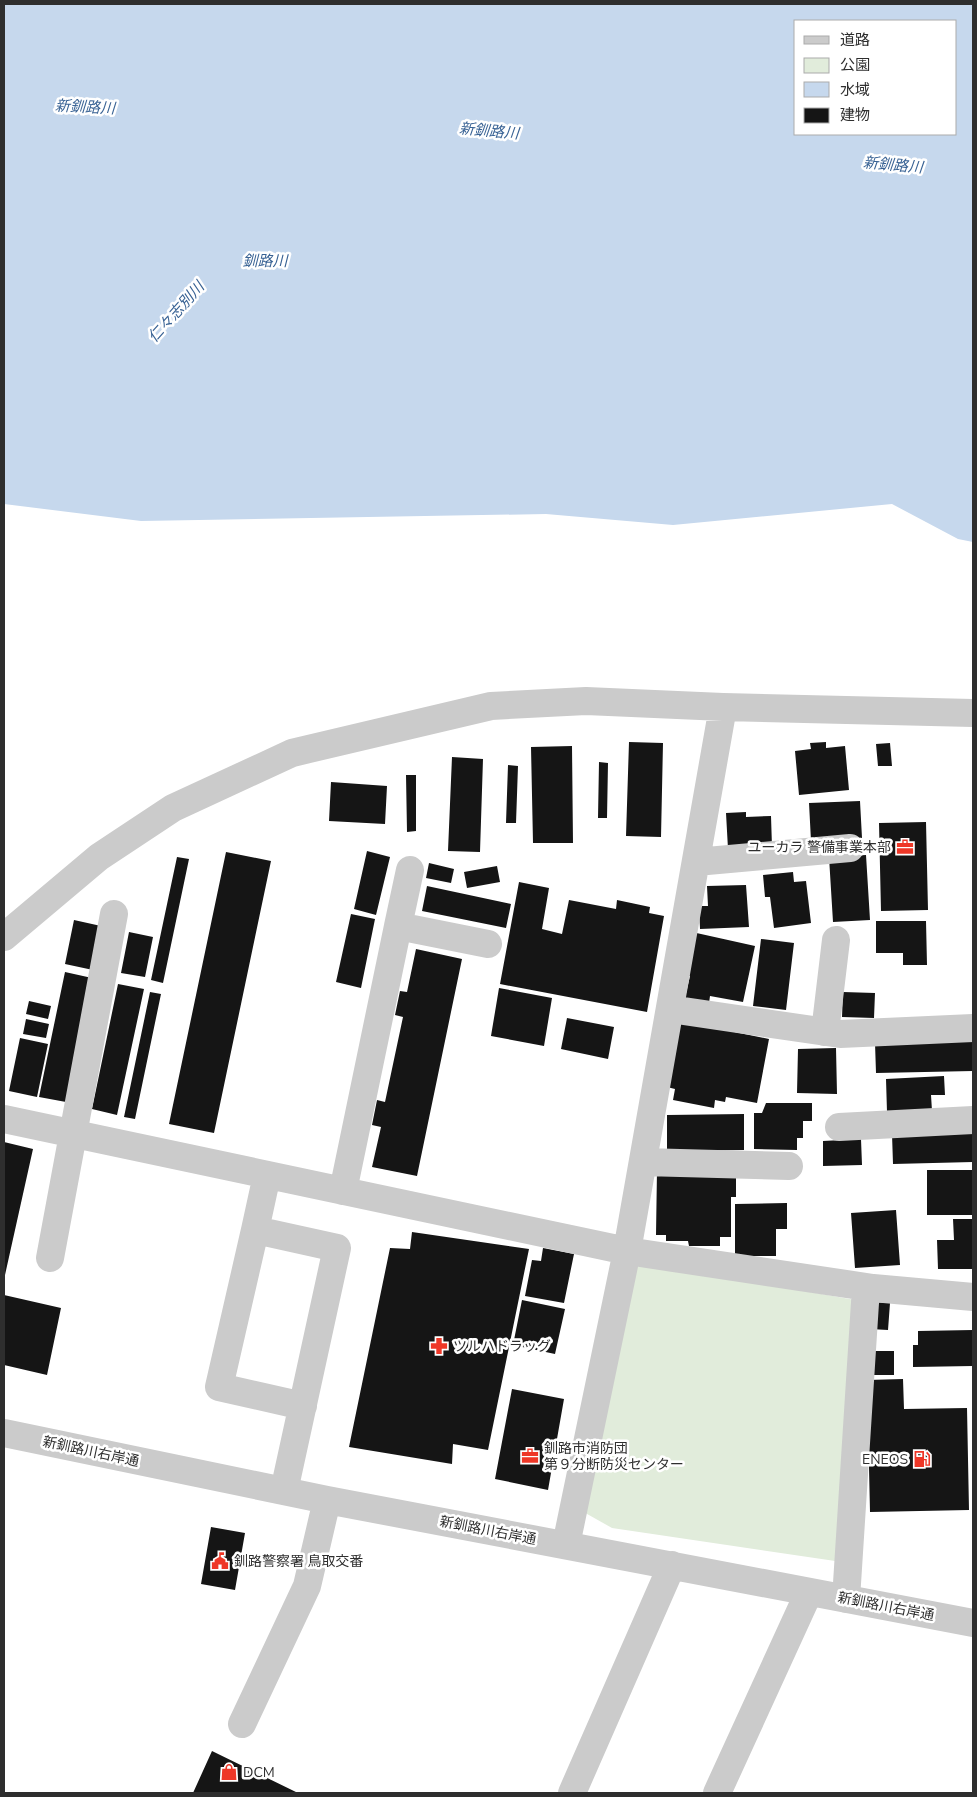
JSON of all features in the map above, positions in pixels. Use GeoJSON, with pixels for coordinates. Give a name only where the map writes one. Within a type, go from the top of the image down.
{"type":"FeatureCollection","features":[{"type":"Feature","properties":{"kind":"street"},"geometry":{"type":"LineString","coordinates":[[4,938],[99,857],[173,808],[292,753],[491,706],[586,702],[973,713]]}},
{"type":"Feature","properties":{"kind":"street"},"geometry":{"type":"LineString","coordinates":[[566,1544],[628,1251],[723,707]]}},
{"type":"Feature","properties":{"kind":"street"},"geometry":{"type":"LineString","coordinates":[[696,862],[850,848]]}},
{"type":"Feature","properties":{"kind":"street"},"geometry":{"type":"LineString","coordinates":[[343,1191],[410,870]]}},
{"type":"Feature","properties":{"kind":"street"},"geometry":{"type":"LineString","coordinates":[[50,1258],[114,914]]}},
{"type":"Feature","properties":{"kind":"street"},"geometry":{"type":"LineString","coordinates":[[398,926],[488,944]]}},
{"type":"Feature","properties":{"kind":"street"},"geometry":{"type":"LineString","coordinates":[[825,1032],[836,940]]}},
{"type":"Feature","properties":{"kind":"street"},"geometry":{"type":"LineString","coordinates":[[670,1009],[840,1034],[973,1028]]}},
{"type":"Feature","properties":{"kind":"street"},"geometry":{"type":"LineString","coordinates":[[4,1119],[628,1251],[866,1287],[973,1297]]}},
{"type":"Feature","properties":{"kind":"street"},"geometry":{"type":"LineString","coordinates":[[839,1127],[973,1120]]}},
{"type":"Feature","properties":{"kind":"street"},"geometry":{"type":"LineString","coordinates":[[643,1162],[789,1166]]}},
{"type":"Feature","properties":{"kind":"street"},"geometry":{"type":"LineString","coordinates":[[267,1175],[219,1387],[303,1406]]}},
{"type":"Feature","properties":{"kind":"street"},"geometry":{"type":"LineString","coordinates":[[255,1230],[337,1248],[284,1491]]}},
{"type":"Feature","properties":{"kind":"street"},"geometry":{"type":"LineString","coordinates":[[846,1599],[866,1287]]}},
{"type":"Feature","properties":{"kind":"street","name":"新釧路川右岸通"},"geometry":{"type":"LineString","coordinates":[[4,1433],[327,1500],[973,1623]]}},
{"type":"Feature","properties":{"kind":"street"},"geometry":{"type":"LineString","coordinates":[[242,1724],[307,1586],[327,1500]]}},
{"type":"Feature","properties":{"kind":"street"},"geometry":{"type":"LineString","coordinates":[[572,1793],[672,1565]]}},
{"type":"Feature","properties":{"kind":"street"},"geometry":{"type":"LineString","coordinates":[[717,1793],[809,1592]]}},
{"type":"Feature","properties":{"kind":"green space"},"geometry":{"type":"Polygon","coordinates":[[[635,1261],[861,1301],[842,1562],[612,1528],[580,1510],[635,1261]]]}},
{"type":"Feature","properties":{"kind":"water","name":"釧路川"},"geometry":{"type":"Polygon","coordinates":[[[4,4],[973,4],[973,542],[958,539],[892,504],[673,525],[546,514],[141,521],[4,504],[4,4]]]}},
{"type":"Feature","properties":{"kind":"building"},"geometry":{"type":"Polygon","coordinates":[[[629,742],[663,743],[661,837],[626,836],[629,742]]]}},
{"type":"Feature","properties":{"kind":"building"},"geometry":{"type":"Polygon","coordinates":[[[826,742],[826,748],[845,746],[849,790],[799,795],[795,751],[811,749],[810,743],[826,742]]]}},
{"type":"Feature","properties":{"kind":"building"},"geometry":{"type":"Polygon","coordinates":[[[890,743],[892,766],[878,766],[876,744],[890,743]]]}},
{"type":"Feature","properties":{"kind":"building"},"geometry":{"type":"Polygon","coordinates":[[[572,746],[573,843],[533,843],[531,747],[572,746]]]}},
{"type":"Feature","properties":{"kind":"building"},"geometry":{"type":"Polygon","coordinates":[[[452,757],[483,759],[480,852],[448,851],[452,757]]]}},
{"type":"Feature","properties":{"kind":"building"},"geometry":{"type":"Polygon","coordinates":[[[599,762],[608,763],[607,818],[598,818],[599,762]]]}},
{"type":"Feature","properties":{"kind":"building"},"geometry":{"type":"Polygon","coordinates":[[[508,765],[518,766],[516,823],[506,823],[508,765]]]}},
{"type":"Feature","properties":{"kind":"building"},"geometry":{"type":"Polygon","coordinates":[[[406,775],[416,775],[416,831],[407,832],[406,775]]]}},
{"type":"Feature","properties":{"kind":"building"},"geometry":{"type":"Polygon","coordinates":[[[331,782],[387,786],[385,824],[329,821],[331,782]]]}},
{"type":"Feature","properties":{"kind":"building"},"geometry":{"type":"Polygon","coordinates":[[[860,801],[862,838],[811,841],[809,803],[860,801]]]}},
{"type":"Feature","properties":{"kind":"building"},"geometry":{"type":"Polygon","coordinates":[[[746,812],[746,817],[771,816],[772,847],[728,849],[726,813],[746,812]]]}},
{"type":"Feature","properties":{"kind":"building"},"geometry":{"type":"Polygon","coordinates":[[[926,822],[928,910],[881,911],[879,823],[926,822]]]}},
{"type":"Feature","properties":{"kind":"building"},"geometry":{"type":"Polygon","coordinates":[[[367,851],[390,857],[376,915],[354,909],[367,851]]]}},
{"type":"Feature","properties":{"kind":"building"},"geometry":{"type":"Polygon","coordinates":[[[226,852],[271,861],[214,1133],[169,1124],[226,852]]]}},
{"type":"Feature","properties":{"kind":"building"},"geometry":{"type":"Polygon","coordinates":[[[866,855],[870,920],[833,922],[829,857],[866,855]]]}},
{"type":"Feature","properties":{"kind":"building"},"geometry":{"type":"Polygon","coordinates":[[[177,857],[189,859],[163,983],[151,980],[177,857]]]}},
{"type":"Feature","properties":{"kind":"building"},"geometry":{"type":"Polygon","coordinates":[[[429,863],[454,869],[451,883],[426,878],[429,863]]]}},
{"type":"Feature","properties":{"kind":"building"},"geometry":{"type":"Polygon","coordinates":[[[497,866],[500,882],[467,888],[464,872],[497,866]]]}},
{"type":"Feature","properties":{"kind":"building"},"geometry":{"type":"Polygon","coordinates":[[[793,872],[794,882],[806,881],[811,923],[774,928],[770,897],[765,897],[763,875],[793,872]]]}},
{"type":"Feature","properties":{"kind":"building"},"geometry":{"type":"Polygon","coordinates":[[[519,882],[549,888],[542,929],[562,934],[569,900],[616,909],[617,900],[650,907],[649,913],[664,916],[647,1012],[500,984],[519,882]]]}},
{"type":"Feature","properties":{"kind":"building"},"geometry":{"type":"Polygon","coordinates":[[[746,885],[749,927],[700,929],[699,906],[708,906],[707,886],[746,885]]]}},
{"type":"Feature","properties":{"kind":"building"},"geometry":{"type":"Polygon","coordinates":[[[427,886],[511,904],[506,928],[422,911],[427,886]]]}},
{"type":"Feature","properties":{"kind":"building"},"geometry":{"type":"Polygon","coordinates":[[[351,914],[375,919],[361,988],[336,982],[351,914]]]}},
{"type":"Feature","properties":{"kind":"building"},"geometry":{"type":"Polygon","coordinates":[[[74,920],[101,926],[93,970],[65,964],[74,920]]]}},
{"type":"Feature","properties":{"kind":"building"},"geometry":{"type":"Polygon","coordinates":[[[876,921],[926,921],[927,965],[903,965],[903,953],[876,953],[876,921]]]}},
{"type":"Feature","properties":{"kind":"building"},"geometry":{"type":"Polygon","coordinates":[[[129,932],[153,937],[145,977],[121,973],[129,932]]]}},
{"type":"Feature","properties":{"kind":"building"},"geometry":{"type":"Polygon","coordinates":[[[692,932],[755,946],[743,1002],[710,996],[709,1003],[685,998],[690,976],[684,974],[692,932]]]}},
{"type":"Feature","properties":{"kind":"building"},"geometry":{"type":"Polygon","coordinates":[[[761,939],[794,943],[786,1010],[753,1006],[761,939]]]}},
{"type":"Feature","properties":{"kind":"building"},"geometry":{"type":"Polygon","coordinates":[[[416,949],[462,959],[417,1176],[372,1167],[381,1127],[372,1125],[377,1100],[385,1102],[403,1017],[395,1015],[400,991],[407,992],[416,949]]]}},
{"type":"Feature","properties":{"kind":"building"},"geometry":{"type":"Polygon","coordinates":[[[65,972],[92,978],[66,1102],[39,1097],[65,972]]]}},
{"type":"Feature","properties":{"kind":"building"},"geometry":{"type":"Polygon","coordinates":[[[118,984],[144,989],[117,1115],[92,1109],[118,984]]]}},
{"type":"Feature","properties":{"kind":"building"},"geometry":{"type":"Polygon","coordinates":[[[499,988],[552,998],[544,1046],[491,1036],[499,988]]]}},
{"type":"Feature","properties":{"kind":"building"},"geometry":{"type":"Polygon","coordinates":[[[150,992],[161,994],[135,1119],[124,1117],[150,992]]]}},
{"type":"Feature","properties":{"kind":"building"},"geometry":{"type":"Polygon","coordinates":[[[843,992],[875,993],[874,1018],[842,1017],[843,992]]]}},
{"type":"Feature","properties":{"kind":"building"},"geometry":{"type":"Polygon","coordinates":[[[29,1001],[51,1006],[48,1019],[26,1014],[29,1001]]]}},
{"type":"Feature","properties":{"kind":"building"},"geometry":{"type":"Polygon","coordinates":[[[567,1018],[614,1027],[608,1059],[561,1049],[567,1018]]]}},
{"type":"Feature","properties":{"kind":"building"},"geometry":{"type":"Polygon","coordinates":[[[26,1019],[49,1024],[46,1038],[23,1034],[26,1019]]]}},
{"type":"Feature","properties":{"kind":"building"},"geometry":{"type":"Polygon","coordinates":[[[680,1021],[769,1039],[757,1103],[726,1097],[725,1102],[715,1100],[714,1108],[673,1100],[675,1089],[667,1087],[680,1021]]]}},
{"type":"Feature","properties":{"kind":"building"},"geometry":{"type":"Polygon","coordinates":[[[20,1038],[48,1044],[37,1097],[9,1091],[20,1038]]]}},
{"type":"Feature","properties":{"kind":"building"},"geometry":{"type":"Polygon","coordinates":[[[973,1041],[973,1071],[876,1073],[875,1043],[973,1041]]]}},
{"type":"Feature","properties":{"kind":"building"},"geometry":{"type":"Polygon","coordinates":[[[836,1048],[837,1094],[797,1093],[798,1049],[836,1048]]]}},
{"type":"Feature","properties":{"kind":"building"},"geometry":{"type":"Polygon","coordinates":[[[944,1076],[945,1095],[931,1095],[932,1111],[887,1112],[886,1079],[944,1076]]]}},
{"type":"Feature","properties":{"kind":"building"},"geometry":{"type":"Polygon","coordinates":[[[766,1103],[812,1103],[812,1121],[803,1121],[803,1138],[797,1138],[797,1150],[754,1149],[754,1113],[762,1113],[766,1103]]]}},
{"type":"Feature","properties":{"kind":"building"},"geometry":{"type":"Polygon","coordinates":[[[744,1114],[744,1150],[667,1151],[667,1115],[744,1114]]]}},
{"type":"Feature","properties":{"kind":"building"},"geometry":{"type":"Polygon","coordinates":[[[972,1132],[973,1162],[893,1164],[892,1134],[972,1132]]]}},
{"type":"Feature","properties":{"kind":"building"},"geometry":{"type":"Polygon","coordinates":[[[861,1139],[862,1165],[823,1166],[823,1141],[861,1139]]]}},
{"type":"Feature","properties":{"kind":"building"},"geometry":{"type":"Polygon","coordinates":[[[4,1142],[33,1149],[5,1275],[4,1275],[4,1142]]]}},
{"type":"Feature","properties":{"kind":"building"},"geometry":{"type":"Polygon","coordinates":[[[657,1170],[736,1171],[736,1197],[731,1197],[731,1237],[720,1237],[720,1246],[689,1246],[688,1241],[666,1241],[666,1235],[656,1235],[657,1170]]]}},
{"type":"Feature","properties":{"kind":"building"},"geometry":{"type":"Polygon","coordinates":[[[927,1170],[973,1170],[973,1215],[927,1215],[927,1170]]]}},
{"type":"Feature","properties":{"kind":"building"},"geometry":{"type":"Polygon","coordinates":[[[787,1203],[787,1229],[776,1229],[776,1256],[735,1256],[735,1204],[787,1203]]]}},
{"type":"Feature","properties":{"kind":"building"},"geometry":{"type":"Polygon","coordinates":[[[896,1210],[900,1265],[855,1268],[851,1213],[896,1210]]]}},
{"type":"Feature","properties":{"kind":"building"},"geometry":{"type":"Polygon","coordinates":[[[953,1219],[973,1219],[973,1269],[938,1269],[937,1240],[954,1240],[953,1219]]]}},
{"type":"Feature","properties":{"kind":"building","name":"ツルハドラッグ"},"geometry":{"type":"Polygon","coordinates":[[[412,1232],[529,1249],[488,1450],[453,1444],[452,1464],[349,1447],[390,1248],[410,1249],[412,1232]]]}},
{"type":"Feature","properties":{"kind":"building"},"geometry":{"type":"Polygon","coordinates":[[[543,1248],[574,1254],[564,1303],[525,1296],[532,1260],[541,1261],[543,1248]]]}},
{"type":"Feature","properties":{"kind":"building"},"geometry":{"type":"Polygon","coordinates":[[[4,1295],[61,1308],[47,1375],[4,1365],[4,1295]]]}},
{"type":"Feature","properties":{"kind":"building"},"geometry":{"type":"Polygon","coordinates":[[[522,1300],[565,1309],[555,1354],[513,1345],[522,1300]]]}},
{"type":"Feature","properties":{"kind":"building"},"geometry":{"type":"Polygon","coordinates":[[[871,1302],[890,1303],[888,1330],[870,1329],[871,1302]]]}},
{"type":"Feature","properties":{"kind":"building"},"geometry":{"type":"Polygon","coordinates":[[[973,1330],[973,1366],[913,1367],[913,1345],[918,1345],[918,1331],[973,1330]]]}},
{"type":"Feature","properties":{"kind":"building"},"geometry":{"type":"Polygon","coordinates":[[[870,1351],[894,1351],[894,1375],[870,1375],[870,1351]]]}},
{"type":"Feature","properties":{"kind":"building"},"geometry":{"type":"Polygon","coordinates":[[[903,1379],[904,1409],[967,1408],[969,1510],[870,1512],[867,1380],[903,1379]]]}},
{"type":"Feature","properties":{"kind":"building"},"geometry":{"type":"Polygon","coordinates":[[[512,1389],[564,1399],[548,1490],[495,1479],[512,1389]]]}},
{"type":"Feature","properties":{"kind":"building"},"geometry":{"type":"Polygon","coordinates":[[[211,1527],[245,1533],[235,1590],[201,1584],[211,1527]]]}},
{"type":"Feature","properties":{"kind":"building","name":"DCM"},"geometry":{"type":"Polygon","coordinates":[[[212,1751],[298,1793],[193,1793],[212,1751]]]}},
{"type":"Feature","properties":{"kind":"place","name":"ユーカラ 警備事業本部"},"geometry":{"type":"Point","coordinates":[905,847]}},
{"type":"Feature","properties":{"kind":"place","name":"ツルハドラッグ"},"geometry":{"type":"Point","coordinates":[439,1346]}},
{"type":"Feature","properties":{"kind":"place","name":"釧路市消防団 第９分断防災センター"},"geometry":{"type":"Point","coordinates":[530,1456]}},
{"type":"Feature","properties":{"kind":"place","name":"ENEOS"},"geometry":{"type":"Point","coordinates":[922,1459]}},
{"type":"Feature","properties":{"kind":"place","name":"釧路警察署 鳥取交番"},"geometry":{"type":"Point","coordinates":[220,1561]}},
{"type":"Feature","properties":{"kind":"place","name":"DCM"},"geometry":{"type":"Point","coordinates":[229,1772]}},
{"type":"Feature","properties":{"kind":"water label","name":"新釧路川"},"geometry":{"type":"Point","coordinates":[85,107]}},
{"type":"Feature","properties":{"kind":"water label","name":"新釧路川"},"geometry":{"type":"Point","coordinates":[489,131]}},
{"type":"Feature","properties":{"kind":"water label","name":"新釧路川"},"geometry":{"type":"Point","coordinates":[893,165]}},
{"type":"Feature","properties":{"kind":"water label","name":"仁々志別川"},"geometry":{"type":"Point","coordinates":[176,312]}}]}
